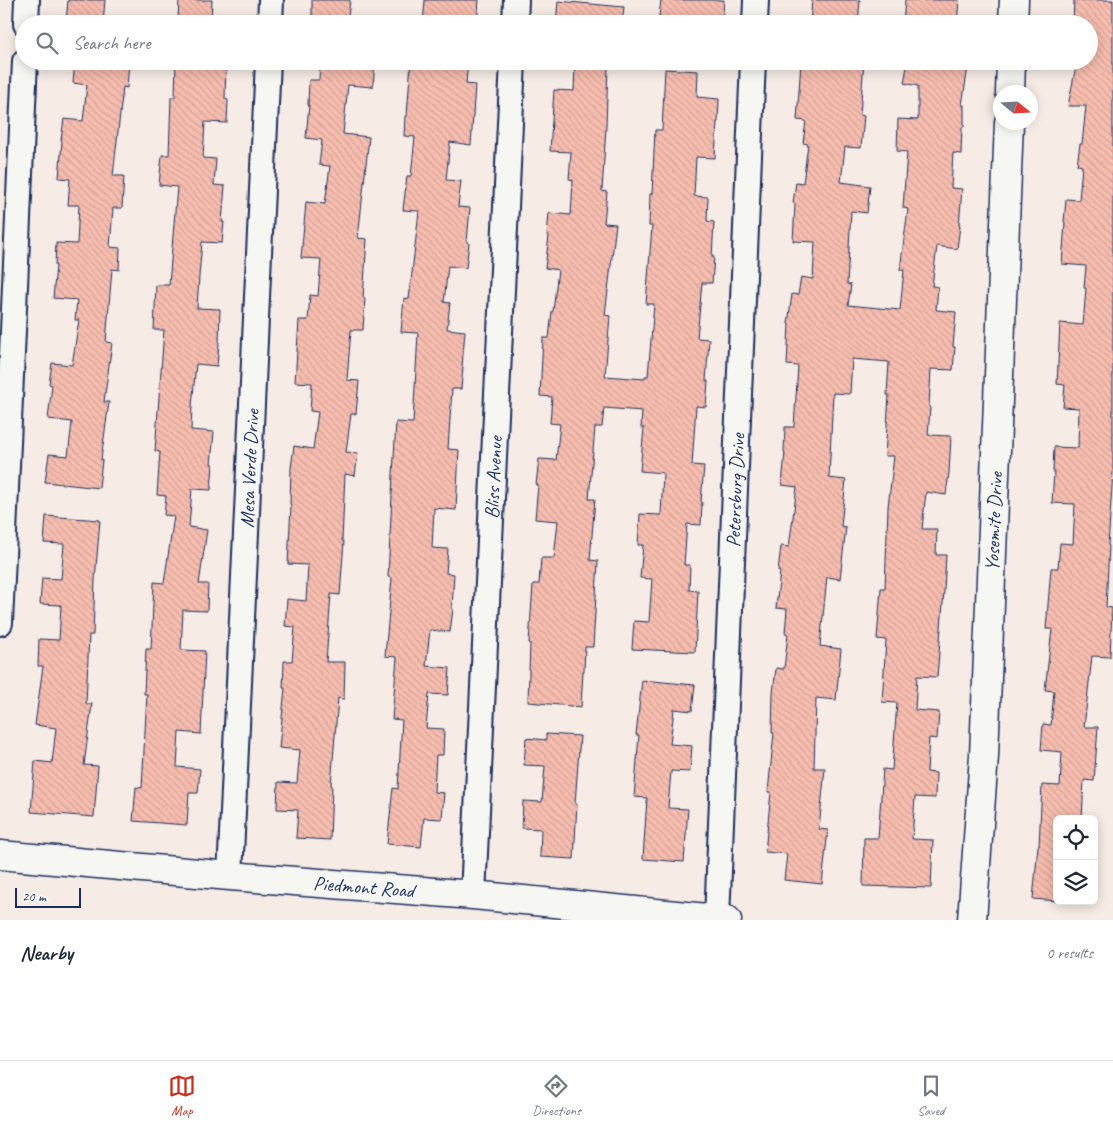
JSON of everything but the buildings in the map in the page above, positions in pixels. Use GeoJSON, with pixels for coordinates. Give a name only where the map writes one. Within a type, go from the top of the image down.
{"type":"FeatureCollection","features":[{"type":"Feature","properties":{"kind":"street"},"geometry":{"type":"LineString","coordinates":[[27,15],[28,0]]}},
{"type":"Feature","properties":{"kind":"street"},"geometry":{"type":"LineString","coordinates":[[270,15],[271,0]]}},
{"type":"Feature","properties":{"kind":"street"},"geometry":{"type":"LineString","coordinates":[[515,15],[516,0]]}},
{"type":"Feature","properties":{"kind":"street"},"geometry":{"type":"LineString","coordinates":[[755,15],[756,0]]}},
{"type":"Feature","properties":{"kind":"street"},"geometry":{"type":"LineString","coordinates":[[1013,15],[1014,0]]}},
{"type":"Feature","properties":{"kind":"street"},"geometry":{"type":"LineString","coordinates":[[0,623],[25,70]]}},
{"type":"Feature","properties":{"kind":"street","name":"Mesa Verde Drive"},"geometry":{"type":"LineString","coordinates":[[230,876],[268,70]]}},
{"type":"Feature","properties":{"kind":"street","name":"Bliss Avenue"},"geometry":{"type":"LineString","coordinates":[[473,896],[513,70]]}},
{"type":"Feature","properties":{"kind":"street","name":"Petersburg Drive"},"geometry":{"type":"LineString","coordinates":[[722,920],[753,70]]}},
{"type":"Feature","properties":{"kind":"street"},"geometry":{"type":"LineString","coordinates":[[1010,85],[1011,70]]}},
{"type":"Feature","properties":{"kind":"street","name":"Yosemite Drive"},"geometry":{"type":"LineString","coordinates":[[972,920],[984,756],[1009,130]]}},
{"type":"Feature","properties":{"kind":"street","name":"Piedmont Road"},"geometry":{"type":"LineString","coordinates":[[0,855],[473,896],[722,920]]}}]}
